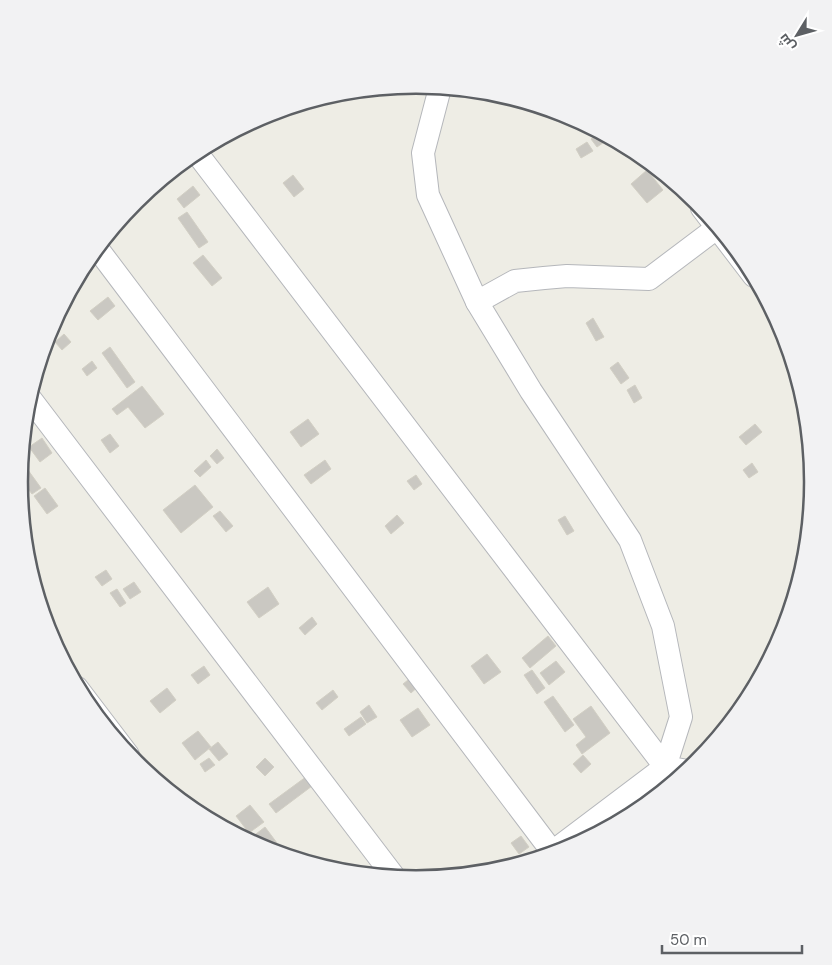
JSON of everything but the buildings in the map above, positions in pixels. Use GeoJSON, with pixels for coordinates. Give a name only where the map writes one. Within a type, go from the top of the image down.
{"type":"FeatureCollection","features":[{"type":"Feature","properties":{"kind":"street"},"geometry":{"type":"LineString","coordinates":[[438,95],[423,153],[428,195],[477,302],[531,391],[630,540],[663,626],[681,717],[670,774],[580,834]]}},
{"type":"Feature","properties":{"kind":"street"},"geometry":{"type":"LineString","coordinates":[[201,158],[670,774]]}},
{"type":"Feature","properties":{"kind":"street"},"geometry":{"type":"LineString","coordinates":[[477,302],[515,281],[567,276],[649,279],[712,231]]}},
{"type":"Feature","properties":{"kind":"street"},"geometry":{"type":"LineString","coordinates":[[102,255],[546,848]]}},
{"type":"Feature","properties":{"kind":"street"},"geometry":{"type":"LineString","coordinates":[[35,405],[389,870]]}}]}
